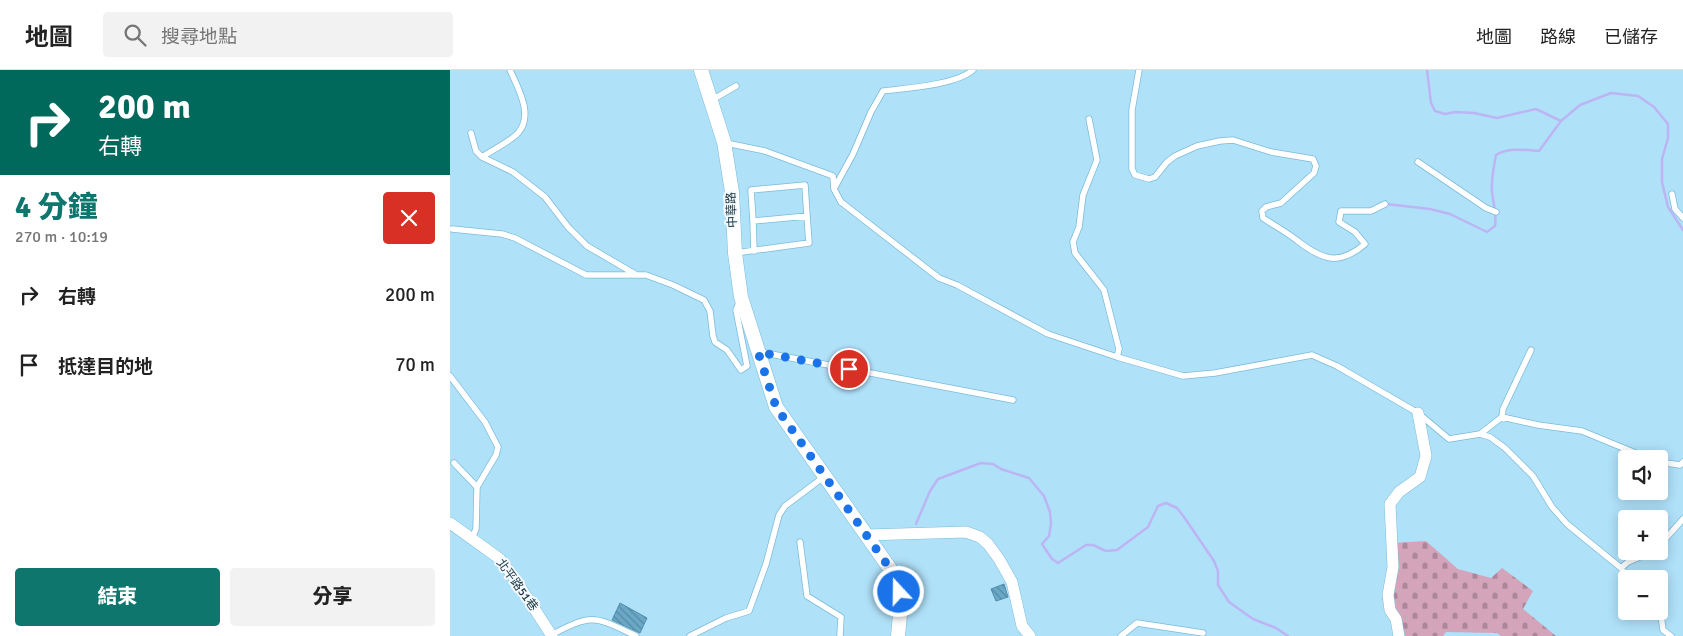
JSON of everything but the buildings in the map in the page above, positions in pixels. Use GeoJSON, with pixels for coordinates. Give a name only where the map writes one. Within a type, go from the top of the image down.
{"type":"FeatureCollection","features":[{"type":"Feature","properties":{"kind":"street","name":"中華路"},"geometry":{"type":"LineString","coordinates":[[701,70],[724,142],[732,192],[735,253],[741,297],[776,407],[898,580],[900,604],[898,636]]}},
{"type":"Feature","properties":{"kind":"street"},"geometry":{"type":"LineString","coordinates":[[1399,636],[1396,619],[1390,610],[1388,595],[1393,567],[1390,504],[1399,492],[1420,477],[1426,456],[1418,413]]}},
{"type":"Feature","properties":{"kind":"street","name":"北平路51巷"},"geometry":{"type":"LineString","coordinates":[[450,523],[500,558],[552,635]]}},
{"type":"Feature","properties":{"kind":"street"},"geometry":{"type":"LineString","coordinates":[[866,535],[966,532],[980,537],[988,544],[1012,582],[1022,626],[1030,636]]}},
{"type":"Feature","properties":{"kind":"lane"},"geometry":{"type":"LineString","coordinates":[[482,157],[518,134],[525,122],[523,101],[510,70]]}},
{"type":"Feature","properties":{"kind":"lane"},"geometry":{"type":"LineString","coordinates":[[834,189],[854,154],[871,112],[883,91],[947,81],[966,76],[972,70]]}},
{"type":"Feature","properties":{"kind":"lane"},"geometry":{"type":"LineString","coordinates":[[1139,70],[1132,110],[1132,168],[1135,175],[1149,179],[1155,177],[1167,162],[1175,156],[1196,146],[1220,141],[1234,140],[1271,152],[1313,159],[1316,166],[1314,173],[1281,203],[1266,207],[1262,211],[1263,218],[1310,252],[1323,257],[1343,257],[1357,251],[1365,244],[1354,232],[1339,222],[1341,212],[1371,211],[1385,204]]}},
{"type":"Feature","properties":{"kind":"lane"},"geometry":{"type":"LineString","coordinates":[[710,101],[736,86]]}},
{"type":"Feature","properties":{"kind":"lane"},"geometry":{"type":"LineString","coordinates":[[1089,119],[1097,160],[1083,195],[1079,227],[1073,242],[1075,253],[1104,290],[1120,349],[1117,357]]}},
{"type":"Feature","properties":{"kind":"lane"},"geometry":{"type":"LineString","coordinates":[[471,133],[476,151],[482,157],[513,172],[545,198],[568,227],[587,246],[636,274]]}},
{"type":"Feature","properties":{"kind":"lane"},"geometry":{"type":"LineString","coordinates":[[724,142],[765,151],[833,176],[834,189],[841,202],[939,278],[957,285],[1048,334],[1183,376],[1206,375],[1312,355],[1337,366],[1418,413],[1449,439],[1480,434],[1490,437],[1505,448],[1532,476],[1552,507],[1567,524],[1620,568],[1633,560]]}},
{"type":"Feature","properties":{"kind":"lane"},"geometry":{"type":"LineString","coordinates":[[1418,162],[1486,208],[1496,212]]}},
{"type":"Feature","properties":{"kind":"lane"},"geometry":{"type":"LineString","coordinates":[[735,253],[754,251],[808,242],[805,184],[751,190],[754,251]]}},
{"type":"Feature","properties":{"kind":"lane"},"geometry":{"type":"LineString","coordinates":[[1672,194],[1675,209],[1683,218]]}},
{"type":"Feature","properties":{"kind":"lane"},"geometry":{"type":"LineString","coordinates":[[753,221],[807,216]]}},
{"type":"Feature","properties":{"kind":"lane"},"geometry":{"type":"LineString","coordinates":[[452,229],[502,234],[515,238],[586,275],[646,275],[673,285],[704,300],[710,311],[715,342],[727,350],[741,370],[747,366],[736,310],[741,297]]}},
{"type":"Feature","properties":{"kind":"lane"},"geometry":{"type":"LineString","coordinates":[[1502,417],[1502,409],[1531,350]]}},
{"type":"Feature","properties":{"kind":"lane"},"geometry":{"type":"LineString","coordinates":[[758,352],[1014,400]]}},
{"type":"Feature","properties":{"kind":"lane"},"geometry":{"type":"LineString","coordinates":[[450,376],[485,422],[498,447],[496,455],[477,487],[476,529],[472,538]]}},
{"type":"Feature","properties":{"kind":"lane"},"geometry":{"type":"LineString","coordinates":[[1480,434],[1502,417]]}},
{"type":"Feature","properties":{"kind":"lane"},"geometry":{"type":"LineString","coordinates":[[1502,417],[1538,425],[1582,431],[1628,450]]}},
{"type":"Feature","properties":{"kind":"lane"},"geometry":{"type":"LineString","coordinates":[[1668,463],[1680,465],[1683,462]]}},
{"type":"Feature","properties":{"kind":"lane"},"geometry":{"type":"LineString","coordinates":[[454,463],[477,487]]}},
{"type":"Feature","properties":{"kind":"lane"},"geometry":{"type":"LineString","coordinates":[[690,636],[726,618],[749,611],[766,564],[779,515],[786,506],[825,476]]}},
{"type":"Feature","properties":{"kind":"lane"},"geometry":{"type":"LineString","coordinates":[[1668,536],[1683,519]]}},
{"type":"Feature","properties":{"kind":"lane"},"geometry":{"type":"LineString","coordinates":[[800,542],[807,596],[841,617],[840,636]]}},
{"type":"Feature","properties":{"kind":"lane"},"geometry":{"type":"LineString","coordinates":[[552,635],[576,622],[590,618],[602,620],[636,636]]}},
{"type":"Feature","properties":{"kind":"lane"},"geometry":{"type":"LineString","coordinates":[[1661,620],[1661,633],[1671,636]]}},
{"type":"Feature","properties":{"kind":"lane"},"geometry":{"type":"LineString","coordinates":[[1121,636],[1137,622],[1203,633]]}},
{"type":"Feature","properties":{"kind":"green space"},"geometry":{"type":"Polygon","coordinates":[[[1426,541],[1458,569],[1491,578],[1502,568],[1533,591],[1523,609],[1556,636],[1501,636],[1497,633],[1446,632],[1443,636],[1396,636],[1392,620],[1382,599],[1391,543],[1426,541]]]}},
{"type":"Feature","properties":{"kind":"waterway"},"geometry":{"type":"LineString","coordinates":[[1427,70],[1431,103],[1435,111],[1445,114],[1455,112],[1474,113],[1497,118],[1536,109],[1561,121]]}},
{"type":"Feature","properties":{"kind":"waterway"},"geometry":{"type":"LineString","coordinates":[[1386,204],[1430,209],[1450,214],[1487,232],[1495,226],[1492,186],[1496,155],[1512,150],[1539,151],[1561,121],[1580,105],[1611,93],[1638,96],[1654,107],[1668,124],[1668,138],[1662,159],[1662,182],[1668,207],[1683,230]]}},
{"type":"Feature","properties":{"kind":"waterway"},"geometry":{"type":"LineString","coordinates":[[916,524],[930,491],[938,479],[981,463],[993,464],[1001,469],[1029,478],[1044,496],[1050,512],[1051,524],[1049,536],[1042,544],[1052,559],[1058,563],[1086,545],[1093,545],[1106,551],[1117,550],[1148,527],[1158,506],[1166,503],[1177,508],[1214,561],[1218,571],[1218,585],[1229,602],[1253,619],[1276,628],[1288,636]]}},
{"type":"Feature","properties":{"kind":"route"},"geometry":{"type":"LineString","coordinates":[[849,369],[758,352],[776,407],[898,580],[899,592]]}}]}
